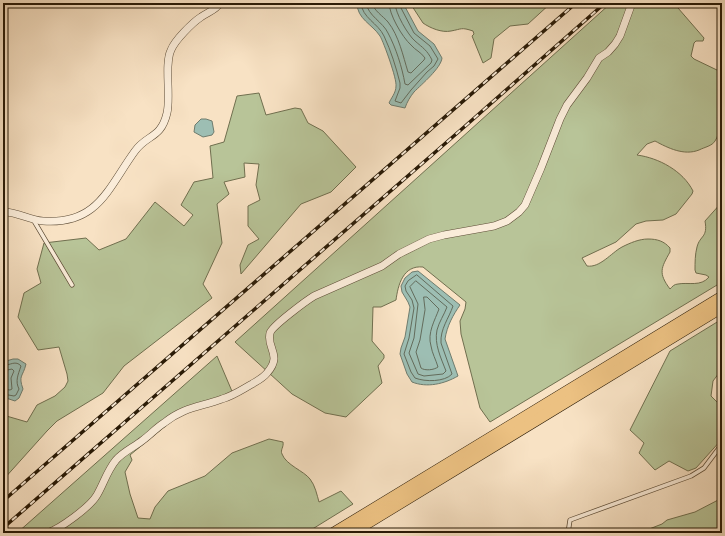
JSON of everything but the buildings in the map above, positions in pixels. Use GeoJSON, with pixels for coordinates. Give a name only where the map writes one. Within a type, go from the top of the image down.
{"type":"FeatureCollection","features":[{"type":"Feature","properties":{"kind":"main road"},"geometry":{"type":"LineString","coordinates":[[334,533],[722,297]]}},
{"type":"Feature","properties":{"kind":"main road"},"geometry":{"type":"LineString","coordinates":[[351,533],[722,307]]}},
{"type":"Feature","properties":{"kind":"street"},"geometry":{"type":"LineString","coordinates":[[4,212],[33,220],[50,221],[72,218],[96,206],[112,186],[137,147],[156,134],[163,125],[167,114],[169,101],[168,57],[173,47],[194,22],[215,9],[220,3]]}},
{"type":"Feature","properties":{"kind":"street"},"geometry":{"type":"LineString","coordinates":[[47,533],[56,529],[91,503],[98,494],[107,473],[117,460],[162,424],[186,409],[224,399],[267,374],[274,361],[274,352],[270,339],[271,332],[281,321],[305,302],[314,296],[382,266],[399,254],[429,239],[494,226],[507,221],[519,212],[525,205],[567,105],[588,78],[599,58],[608,52],[615,44],[620,36],[632,3]]}},
{"type":"Feature","properties":{"kind":"lane"},"geometry":{"type":"LineString","coordinates":[[33,220],[72,285]]}},
{"type":"Feature","properties":{"kind":"lane"},"geometry":{"type":"LineString","coordinates":[[568,533],[570,520],[691,476],[701,470],[722,444]]}},
{"type":"Feature","properties":{"kind":"green space"},"geometry":{"type":"Polygon","coordinates":[[[235,3],[263,3],[262,7],[235,3]]]}},
{"type":"Feature","properties":{"kind":"green space"},"geometry":{"type":"Polygon","coordinates":[[[410,3],[551,3],[528,24],[510,26],[494,39],[491,58],[483,63],[472,36],[474,34],[473,31],[460,29],[440,31],[433,28],[423,23],[410,3]]]}},
{"type":"Feature","properties":{"kind":"green space"},"geometry":{"type":"Polygon","coordinates":[[[611,3],[676,3],[678,8],[704,38],[703,41],[696,41],[694,43],[691,56],[694,59],[722,71],[722,117],[715,141],[708,146],[693,152],[682,152],[671,149],[655,141],[647,144],[637,155],[662,162],[677,172],[689,184],[693,191],[692,194],[676,214],[663,220],[646,221],[636,224],[616,242],[582,258],[587,266],[592,266],[601,262],[622,247],[638,240],[657,240],[663,242],[670,248],[662,274],[670,289],[677,284],[694,284],[702,282],[709,277],[696,273],[695,270],[698,243],[705,234],[705,221],[722,202],[722,282],[490,422],[480,408],[461,334],[460,321],[466,302],[423,267],[416,267],[406,273],[400,282],[396,300],[381,307],[373,307],[372,341],[384,355],[384,358],[378,366],[382,383],[346,417],[325,413],[292,394],[235,342],[611,3]]]}},
{"type":"Feature","properties":{"kind":"green space"},"geometry":{"type":"Polygon","coordinates":[[[259,93],[266,115],[295,108],[301,109],[308,123],[323,131],[356,167],[331,192],[301,204],[241,274],[240,265],[248,245],[259,239],[248,226],[248,206],[260,200],[256,185],[259,164],[244,163],[245,177],[224,182],[229,194],[217,204],[222,243],[203,284],[212,298],[124,366],[103,393],[57,421],[3,480],[3,415],[27,422],[37,405],[55,396],[65,387],[68,381],[59,347],[38,350],[18,317],[24,293],[41,283],[37,269],[44,243],[86,238],[99,250],[126,239],[155,202],[184,226],[193,215],[181,205],[194,182],[213,178],[210,146],[224,142],[237,96],[259,93]]]}},
{"type":"Feature","properties":{"kind":"green space"},"geometry":{"type":"Polygon","coordinates":[[[722,319],[722,369],[713,381],[711,396],[722,407],[722,439],[696,468],[688,471],[669,461],[655,470],[639,453],[644,443],[630,430],[670,351],[722,319]]]}},
{"type":"Feature","properties":{"kind":"green space"},"geometry":{"type":"Polygon","coordinates":[[[217,356],[234,396],[179,415],[130,455],[132,460],[125,472],[138,518],[150,519],[155,507],[168,491],[205,476],[232,453],[269,439],[283,442],[282,453],[284,458],[312,481],[319,502],[341,491],[353,504],[306,533],[17,533],[217,356]]]}},
{"type":"Feature","properties":{"kind":"green space"},"geometry":{"type":"Polygon","coordinates":[[[722,498],[722,533],[639,533],[662,524],[667,520],[695,512],[722,498]]]}},
{"type":"Feature","properties":{"kind":"water"},"geometry":{"type":"Polygon","coordinates":[[[357,3],[403,3],[418,31],[434,44],[442,58],[435,71],[413,94],[405,108],[391,105],[389,103],[396,89],[396,82],[387,53],[380,36],[359,13],[357,3]]]}},
{"type":"Feature","properties":{"kind":"water"},"geometry":{"type":"Polygon","coordinates":[[[201,119],[212,121],[214,132],[212,135],[203,137],[194,132],[195,125],[201,119]]]}},
{"type":"Feature","properties":{"kind":"water"},"geometry":{"type":"Polygon","coordinates":[[[418,271],[460,305],[447,330],[445,339],[458,376],[447,381],[429,385],[412,382],[407,374],[400,354],[405,337],[410,307],[402,292],[401,286],[405,278],[412,272],[418,271]]]}},
{"type":"Feature","properties":{"kind":"water"},"geometry":{"type":"Polygon","coordinates":[[[18,359],[26,364],[21,378],[23,389],[19,398],[15,401],[3,397],[3,362],[18,359]]]}},
{"type":"Feature","properties":{"kind":"railway"},"geometry":{"type":"LineString","coordinates":[[3,501],[576,3]]}},
{"type":"Feature","properties":{"kind":"railway"},"geometry":{"type":"LineString","coordinates":[[3,528],[605,3]]}}]}
